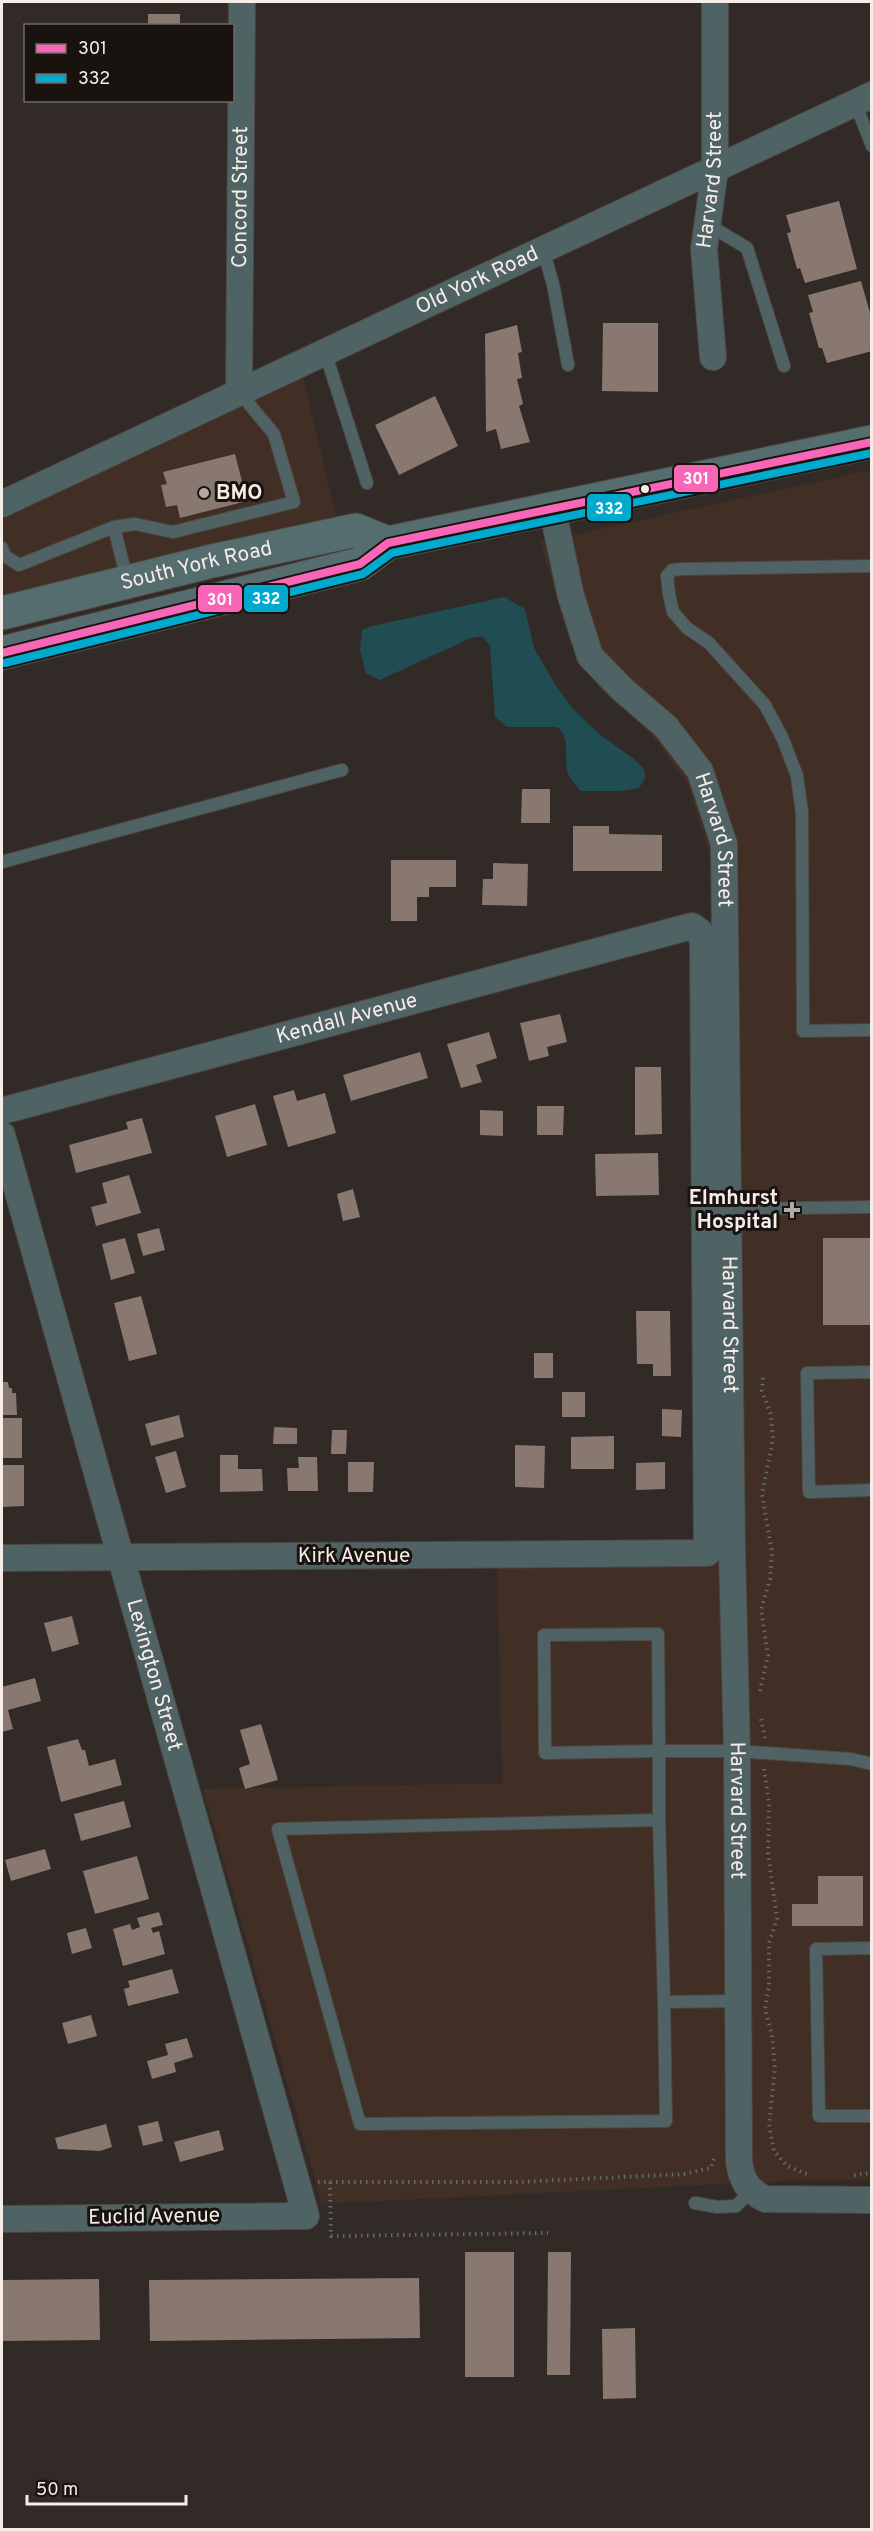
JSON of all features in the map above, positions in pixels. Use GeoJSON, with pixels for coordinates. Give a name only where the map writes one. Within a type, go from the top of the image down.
{"type":"FeatureCollection","features":[{"type":"Feature","properties":{"kind":"main road","name":"South York Road"},"geometry":{"type":"LineString","coordinates":[[2,653],[360,564],[388,543],[872,442]]}},
{"type":"Feature","properties":{"kind":"main road","name":"South York Road"},"geometry":{"type":"LineString","coordinates":[[2,613],[356,530],[388,543]]}},
{"type":"Feature","properties":{"kind":"street","name":"Concord Street"},"geometry":{"type":"LineString","coordinates":[[240,392],[242,2]]}},
{"type":"Feature","properties":{"kind":"street","name":"Harvard Street"},"geometry":{"type":"LineString","coordinates":[[713,357],[704,249],[715,169],[715,2]]}},
{"type":"Feature","properties":{"kind":"street","name":"Old York Road"},"geometry":{"type":"LineString","coordinates":[[2,504],[863,98]]}},
{"type":"Feature","properties":{"kind":"street","name":"Harvard Street"},"geometry":{"type":"LineString","coordinates":[[552,508],[571,596],[590,656],[622,689],[666,727],[700,771],[724,844],[737,1751],[739,2162],[742,2180],[751,2192]]}},
{"type":"Feature","properties":{"kind":"street","name":"Harvard Street"},"geometry":{"type":"LineString","coordinates":[[692,926],[700,932],[704,943],[706,1553]]}},
{"type":"Feature","properties":{"kind":"street","name":"Kendall Avenue"},"geometry":{"type":"LineString","coordinates":[[2,1111],[692,926]]}},
{"type":"Feature","properties":{"kind":"street","name":"Lexington Street"},"geometry":{"type":"LineString","coordinates":[[2,1135],[306,2216]]}},
{"type":"Feature","properties":{"kind":"street","name":"Kirk Avenue"},"geometry":{"type":"LineString","coordinates":[[2,1558],[706,1553]]}},
{"type":"Feature","properties":{"kind":"street"},"geometry":{"type":"LineString","coordinates":[[751,2192],[765,2199],[872,2200]]}},
{"type":"Feature","properties":{"kind":"street","name":"Euclid Avenue"},"geometry":{"type":"LineString","coordinates":[[2,2219],[306,2216]]}},
{"type":"Feature","properties":{"kind":"lane"},"geometry":{"type":"LineString","coordinates":[[863,98],[872,146]]}},
{"type":"Feature","properties":{"kind":"lane"},"geometry":{"type":"LineString","coordinates":[[706,224],[747,248],[784,366]]}},
{"type":"Feature","properties":{"kind":"lane"},"geometry":{"type":"LineString","coordinates":[[543,250],[553,284],[568,365]]}},
{"type":"Feature","properties":{"kind":"lane"},"geometry":{"type":"LineString","coordinates":[[325,352],[367,483]]}},
{"type":"Feature","properties":{"kind":"lane"},"geometry":{"type":"LineString","coordinates":[[2,548],[5,556],[20,565],[114,527],[135,524],[173,532],[294,502],[274,434],[240,392]]}},
{"type":"Feature","properties":{"kind":"lane"},"geometry":{"type":"LineString","coordinates":[[835,450],[872,460]]}},
{"type":"Feature","properties":{"kind":"lane"},"geometry":{"type":"LineString","coordinates":[[114,527],[127,582]]}},
{"type":"Feature","properties":{"kind":"lane"},"geometry":{"type":"LineString","coordinates":[[872,566],[683,569],[672,570],[668,576],[673,612],[687,628],[709,643],[765,705],[783,739],[797,776],[802,813],[803,1031],[872,1029]]}},
{"type":"Feature","properties":{"kind":"lane"},"geometry":{"type":"LineString","coordinates":[[2,862],[342,770]]}},
{"type":"Feature","properties":{"kind":"lane"},"geometry":{"type":"LineString","coordinates":[[728,1209],[872,1208]]}},
{"type":"Feature","properties":{"kind":"lane"},"geometry":{"type":"LineString","coordinates":[[872,1372],[807,1373],[809,1492],[872,1490]]}},
{"type":"Feature","properties":{"kind":"lane"},"geometry":{"type":"LineString","coordinates":[[659,1820],[278,1829],[360,2124],[666,2121],[659,1820],[659,1751],[658,1634],[544,1635],[545,1752],[659,1751],[737,1751],[851,1759],[872,1764]]}},
{"type":"Feature","properties":{"kind":"lane"},"geometry":{"type":"LineString","coordinates":[[872,1948],[816,1949],[819,2116],[872,2116]]}},
{"type":"Feature","properties":{"kind":"lane"},"geometry":{"type":"LineString","coordinates":[[664,2002],[739,2001]]}},
{"type":"Feature","properties":{"kind":"lane"},"geometry":{"type":"LineString","coordinates":[[695,2203],[717,2207],[736,2206],[751,2192]]}},
{"type":"Feature","properties":{"kind":"path"},"geometry":{"type":"LineString","coordinates":[[759,1701],[768,1655],[760,1610],[770,1579],[772,1552],[762,1494],[773,1439],[771,1414],[762,1390],[763,1376]]}},
{"type":"Feature","properties":{"kind":"path"},"geometry":{"type":"LineString","coordinates":[[758,1712],[765,1731],[764,1776],[769,1803],[768,1854],[777,1918],[769,1943],[769,1986],[765,2009],[772,2035],[776,2068],[769,2125],[774,2151],[787,2166],[814,2177]]}},
{"type":"Feature","properties":{"kind":"path"},"geometry":{"type":"LineString","coordinates":[[297,2182],[518,2182],[684,2174],[711,2168],[717,2151]]}},
{"type":"Feature","properties":{"kind":"path"},"geometry":{"type":"LineString","coordinates":[[843,2178],[872,2173]]}},
{"type":"Feature","properties":{"kind":"path"},"geometry":{"type":"LineString","coordinates":[[330,2182],[331,2236],[548,2233]]}},
{"type":"Feature","properties":{"kind":"shaded area"},"geometry":{"type":"Polygon","coordinates":[[[298,356],[338,523],[2,610],[2,495],[298,356]]]}},
{"type":"Feature","properties":{"kind":"shaded area","name":"Elmhurst Hospital"},"geometry":{"type":"Polygon","coordinates":[[[871,470],[871,2180],[785,2181],[322,2204],[203,1789],[502,1783],[497,1564],[716,1562],[710,857],[688,785],[651,734],[600,689],[570,643],[540,542],[871,470]]]}},
{"type":"Feature","properties":{"kind":"water"},"geometry":{"type":"Polygon","coordinates":[[[504,597],[525,609],[534,648],[556,686],[573,709],[598,733],[644,769],[645,778],[639,788],[621,791],[581,791],[568,773],[566,741],[557,727],[507,727],[495,717],[490,646],[482,636],[471,638],[380,680],[366,673],[360,650],[362,630],[504,597]]]}},
{"type":"Feature","properties":{"kind":"building"},"geometry":{"type":"Polygon","coordinates":[[[148,14],[180,14],[180,24],[148,24],[148,14]]]}},
{"type":"Feature","properties":{"kind":"building"},"geometry":{"type":"Polygon","coordinates":[[[839,201],[857,269],[805,283],[800,268],[797,269],[787,233],[791,232],[786,215],[839,201]]]}},
{"type":"Feature","properties":{"kind":"building"},"geometry":{"type":"Polygon","coordinates":[[[861,281],[872,320],[872,351],[827,363],[822,348],[819,348],[809,313],[813,312],[808,295],[861,281]]]}},
{"type":"Feature","properties":{"kind":"building"},"geometry":{"type":"Polygon","coordinates":[[[603,323],[658,323],[658,392],[602,391],[603,323]]]}},
{"type":"Feature","properties":{"kind":"building"},"geometry":{"type":"Polygon","coordinates":[[[517,325],[522,352],[518,353],[522,378],[517,379],[523,404],[519,406],[530,442],[501,449],[496,429],[486,432],[485,334],[517,325]]]}},
{"type":"Feature","properties":{"kind":"building"},"geometry":{"type":"Polygon","coordinates":[[[435,396],[458,446],[399,475],[375,425],[435,396]]]}},
{"type":"Feature","properties":{"kind":"building","name":"BMO"},"geometry":{"type":"Polygon","coordinates":[[[235,454],[247,501],[180,518],[177,505],[166,507],[161,485],[167,484],[163,472],[235,454]]]}},
{"type":"Feature","properties":{"kind":"building"},"geometry":{"type":"Polygon","coordinates":[[[522,789],[550,789],[550,823],[521,823],[522,789]]]}},
{"type":"Feature","properties":{"kind":"building"},"geometry":{"type":"Polygon","coordinates":[[[573,826],[609,826],[609,834],[662,835],[662,871],[573,871],[573,826]]]}},
{"type":"Feature","properties":{"kind":"building"},"geometry":{"type":"Polygon","coordinates":[[[391,860],[456,860],[456,887],[429,887],[429,897],[417,897],[417,921],[391,921],[391,860]]]}},
{"type":"Feature","properties":{"kind":"building"},"geometry":{"type":"Polygon","coordinates":[[[493,863],[528,864],[527,906],[482,905],[483,879],[493,879],[493,863]]]}},
{"type":"Feature","properties":{"kind":"building"},"geometry":{"type":"Polygon","coordinates":[[[560,1014],[567,1042],[547,1047],[549,1056],[529,1061],[520,1023],[560,1014]]]}},
{"type":"Feature","properties":{"kind":"building"},"geometry":{"type":"Polygon","coordinates":[[[489,1032],[497,1058],[476,1065],[482,1082],[461,1088],[447,1044],[489,1032]]]}},
{"type":"Feature","properties":{"kind":"building"},"geometry":{"type":"Polygon","coordinates":[[[420,1052],[428,1078],[351,1101],[343,1075],[420,1052]]]}},
{"type":"Feature","properties":{"kind":"building"},"geometry":{"type":"Polygon","coordinates":[[[635,1067],[661,1067],[662,1134],[635,1135],[635,1067]]]}},
{"type":"Feature","properties":{"kind":"building"},"geometry":{"type":"Polygon","coordinates":[[[294,1090],[297,1101],[325,1093],[336,1133],[288,1147],[273,1096],[294,1090]]]}},
{"type":"Feature","properties":{"kind":"building"},"geometry":{"type":"Polygon","coordinates":[[[255,1104],[267,1145],[227,1157],[215,1116],[255,1104]]]}},
{"type":"Feature","properties":{"kind":"building"},"geometry":{"type":"Polygon","coordinates":[[[537,1106],[564,1106],[563,1135],[537,1135],[537,1106]]]}},
{"type":"Feature","properties":{"kind":"building"},"geometry":{"type":"Polygon","coordinates":[[[480,1110],[503,1111],[503,1136],[480,1135],[480,1110]]]}},
{"type":"Feature","properties":{"kind":"building"},"geometry":{"type":"Polygon","coordinates":[[[142,1118],[152,1153],[76,1173],[69,1145],[128,1129],[126,1122],[142,1118]]]}},
{"type":"Feature","properties":{"kind":"building"},"geometry":{"type":"Polygon","coordinates":[[[658,1153],[659,1195],[596,1196],[595,1154],[658,1153]]]}},
{"type":"Feature","properties":{"kind":"building"},"geometry":{"type":"Polygon","coordinates":[[[129,1175],[141,1213],[96,1226],[91,1207],[107,1203],[102,1183],[129,1175]]]}},
{"type":"Feature","properties":{"kind":"building"},"geometry":{"type":"Polygon","coordinates":[[[353,1189],[360,1217],[343,1221],[337,1194],[353,1189]]]}},
{"type":"Feature","properties":{"kind":"building"},"geometry":{"type":"Polygon","coordinates":[[[159,1228],[165,1250],[143,1256],[137,1234],[159,1228]]]}},
{"type":"Feature","properties":{"kind":"building"},"geometry":{"type":"Polygon","coordinates":[[[125,1238],[135,1273],[111,1280],[102,1244],[125,1238]]]}},
{"type":"Feature","properties":{"kind":"building"},"geometry":{"type":"Polygon","coordinates":[[[823,1238],[872,1238],[872,1325],[823,1325],[823,1238]]]}},
{"type":"Feature","properties":{"kind":"building"},"geometry":{"type":"Polygon","coordinates":[[[141,1296],[157,1354],[129,1361],[114,1303],[141,1296]]]}},
{"type":"Feature","properties":{"kind":"building"},"geometry":{"type":"Polygon","coordinates":[[[636,1311],[670,1311],[671,1376],[653,1376],[653,1364],[637,1364],[636,1311]]]}},
{"type":"Feature","properties":{"kind":"building"},"geometry":{"type":"Polygon","coordinates":[[[534,1353],[553,1353],[553,1378],[534,1378],[534,1353]]]}},
{"type":"Feature","properties":{"kind":"building"},"geometry":{"type":"Polygon","coordinates":[[[2,1382],[8,1382],[12,1393],[16,1393],[17,1415],[2,1415],[2,1382]]]}},
{"type":"Feature","properties":{"kind":"building"},"geometry":{"type":"Polygon","coordinates":[[[562,1392],[585,1392],[585,1417],[562,1417],[562,1392]]]}},
{"type":"Feature","properties":{"kind":"building"},"geometry":{"type":"Polygon","coordinates":[[[662,1409],[682,1410],[681,1437],[662,1436],[662,1409]]]}},
{"type":"Feature","properties":{"kind":"building"},"geometry":{"type":"Polygon","coordinates":[[[179,1415],[184,1437],[151,1446],[145,1424],[179,1415]]]}},
{"type":"Feature","properties":{"kind":"building"},"geometry":{"type":"Polygon","coordinates":[[[2,1418],[22,1418],[22,1458],[2,1458],[2,1418]]]}},
{"type":"Feature","properties":{"kind":"building"},"geometry":{"type":"Polygon","coordinates":[[[274,1427],[297,1428],[297,1444],[273,1444],[274,1427]]]}},
{"type":"Feature","properties":{"kind":"building"},"geometry":{"type":"Polygon","coordinates":[[[332,1430],[347,1430],[346,1454],[331,1454],[332,1430]]]}},
{"type":"Feature","properties":{"kind":"building"},"geometry":{"type":"Polygon","coordinates":[[[614,1436],[614,1469],[571,1469],[571,1437],[614,1436]]]}},
{"type":"Feature","properties":{"kind":"building"},"geometry":{"type":"Polygon","coordinates":[[[515,1445],[545,1446],[544,1488],[515,1487],[515,1445]]]}},
{"type":"Feature","properties":{"kind":"building"},"geometry":{"type":"Polygon","coordinates":[[[176,1451],[186,1487],[166,1493],[155,1457],[176,1451]]]}},
{"type":"Feature","properties":{"kind":"building"},"geometry":{"type":"Polygon","coordinates":[[[220,1455],[238,1455],[238,1469],[262,1469],[263,1491],[220,1492],[220,1455]]]}},
{"type":"Feature","properties":{"kind":"building"},"geometry":{"type":"Polygon","coordinates":[[[298,1457],[317,1457],[318,1491],[288,1491],[287,1468],[299,1468],[298,1457]]]}},
{"type":"Feature","properties":{"kind":"building"},"geometry":{"type":"Polygon","coordinates":[[[348,1462],[374,1462],[373,1492],[348,1492],[348,1462]]]}},
{"type":"Feature","properties":{"kind":"building"},"geometry":{"type":"Polygon","coordinates":[[[665,1462],[665,1489],[636,1490],[636,1463],[665,1462]]]}},
{"type":"Feature","properties":{"kind":"building"},"geometry":{"type":"Polygon","coordinates":[[[2,1465],[24,1465],[24,1506],[2,1507],[2,1465]]]}},
{"type":"Feature","properties":{"kind":"building"},"geometry":{"type":"Polygon","coordinates":[[[72,1616],[79,1644],[52,1652],[44,1623],[72,1616]]]}},
{"type":"Feature","properties":{"kind":"building"},"geometry":{"type":"Polygon","coordinates":[[[35,1678],[41,1701],[8,1710],[13,1729],[2,1732],[2,1687],[35,1678]]]}},
{"type":"Feature","properties":{"kind":"building"},"geometry":{"type":"Polygon","coordinates":[[[261,1724],[278,1780],[245,1789],[239,1768],[250,1764],[240,1730],[261,1724]]]}},
{"type":"Feature","properties":{"kind":"building"},"geometry":{"type":"Polygon","coordinates":[[[78,1739],[82,1750],[85,1750],[89,1766],[115,1759],[122,1785],[61,1802],[47,1747],[78,1739]]]}},
{"type":"Feature","properties":{"kind":"building"},"geometry":{"type":"Polygon","coordinates":[[[124,1801],[131,1827],[81,1841],[74,1814],[124,1801]]]}},
{"type":"Feature","properties":{"kind":"building"},"geometry":{"type":"Polygon","coordinates":[[[45,1849],[51,1869],[11,1881],[5,1860],[45,1849]]]}},
{"type":"Feature","properties":{"kind":"building"},"geometry":{"type":"Polygon","coordinates":[[[137,1856],[149,1899],[95,1914],[83,1871],[137,1856]]]}},
{"type":"Feature","properties":{"kind":"building"},"geometry":{"type":"Polygon","coordinates":[[[818,1876],[863,1876],[863,1926],[792,1926],[792,1904],[818,1904],[818,1876]]]}},
{"type":"Feature","properties":{"kind":"building"},"geometry":{"type":"Polygon","coordinates":[[[159,1912],[163,1925],[151,1928],[153,1933],[159,1931],[165,1954],[123,1966],[113,1929],[130,1924],[132,1930],[140,1927],[137,1918],[159,1912]]]}},
{"type":"Feature","properties":{"kind":"building"},"geometry":{"type":"Polygon","coordinates":[[[86,1928],[92,1948],[72,1954],[67,1933],[86,1928]]]}},
{"type":"Feature","properties":{"kind":"building"},"geometry":{"type":"Polygon","coordinates":[[[172,1969],[179,1993],[128,2006],[124,1989],[130,1987],[128,1981],[172,1969]]]}},
{"type":"Feature","properties":{"kind":"building"},"geometry":{"type":"Polygon","coordinates":[[[91,2015],[97,2036],[68,2044],[62,2023],[91,2015]]]}},
{"type":"Feature","properties":{"kind":"building"},"geometry":{"type":"Polygon","coordinates":[[[187,2038],[193,2057],[174,2063],[176,2072],[152,2079],[147,2061],[168,2055],[165,2044],[187,2038]]]}},
{"type":"Feature","properties":{"kind":"building"},"geometry":{"type":"Polygon","coordinates":[[[158,2121],[163,2141],[143,2146],[138,2126],[158,2121]]]}},
{"type":"Feature","properties":{"kind":"building"},"geometry":{"type":"Polygon","coordinates":[[[106,2124],[112,2147],[100,2151],[58,2149],[55,2138],[106,2124]]]}},
{"type":"Feature","properties":{"kind":"building"},"geometry":{"type":"Polygon","coordinates":[[[219,2130],[224,2150],[180,2162],[174,2142],[219,2130]]]}},
{"type":"Feature","properties":{"kind":"building"},"geometry":{"type":"Polygon","coordinates":[[[465,2252],[514,2252],[514,2377],[465,2377],[465,2252]]]}},
{"type":"Feature","properties":{"kind":"building"},"geometry":{"type":"Polygon","coordinates":[[[548,2252],[571,2252],[570,2375],[547,2375],[548,2252]]]}},
{"type":"Feature","properties":{"kind":"building"},"geometry":{"type":"Polygon","coordinates":[[[419,2278],[420,2338],[150,2341],[149,2280],[419,2278]]]}},
{"type":"Feature","properties":{"kind":"building"},"geometry":{"type":"Polygon","coordinates":[[[99,2279],[100,2340],[2,2341],[2,2280],[99,2279]]]}},
{"type":"Feature","properties":{"kind":"building"},"geometry":{"type":"Polygon","coordinates":[[[635,2328],[636,2398],[603,2399],[602,2329],[635,2328]]]}},
{"type":"Feature","properties":{"kind":"transit line","name":"301"},"geometry":{"type":"LineString","coordinates":[[2,653],[360,564],[388,543],[872,442]]}},
{"type":"Feature","properties":{"kind":"transit line","name":"332"},"geometry":{"type":"LineString","coordinates":[[5,663],[363,574],[392,553],[872,453]]}},
{"type":"Feature","properties":{"kind":"place","name":"BMO"},"geometry":{"type":"Point","coordinates":[204,493]}},
{"type":"Feature","properties":{"kind":"place","name":"Elmhurst Hospital"},"geometry":{"type":"Point","coordinates":[792,1210]}}]}
